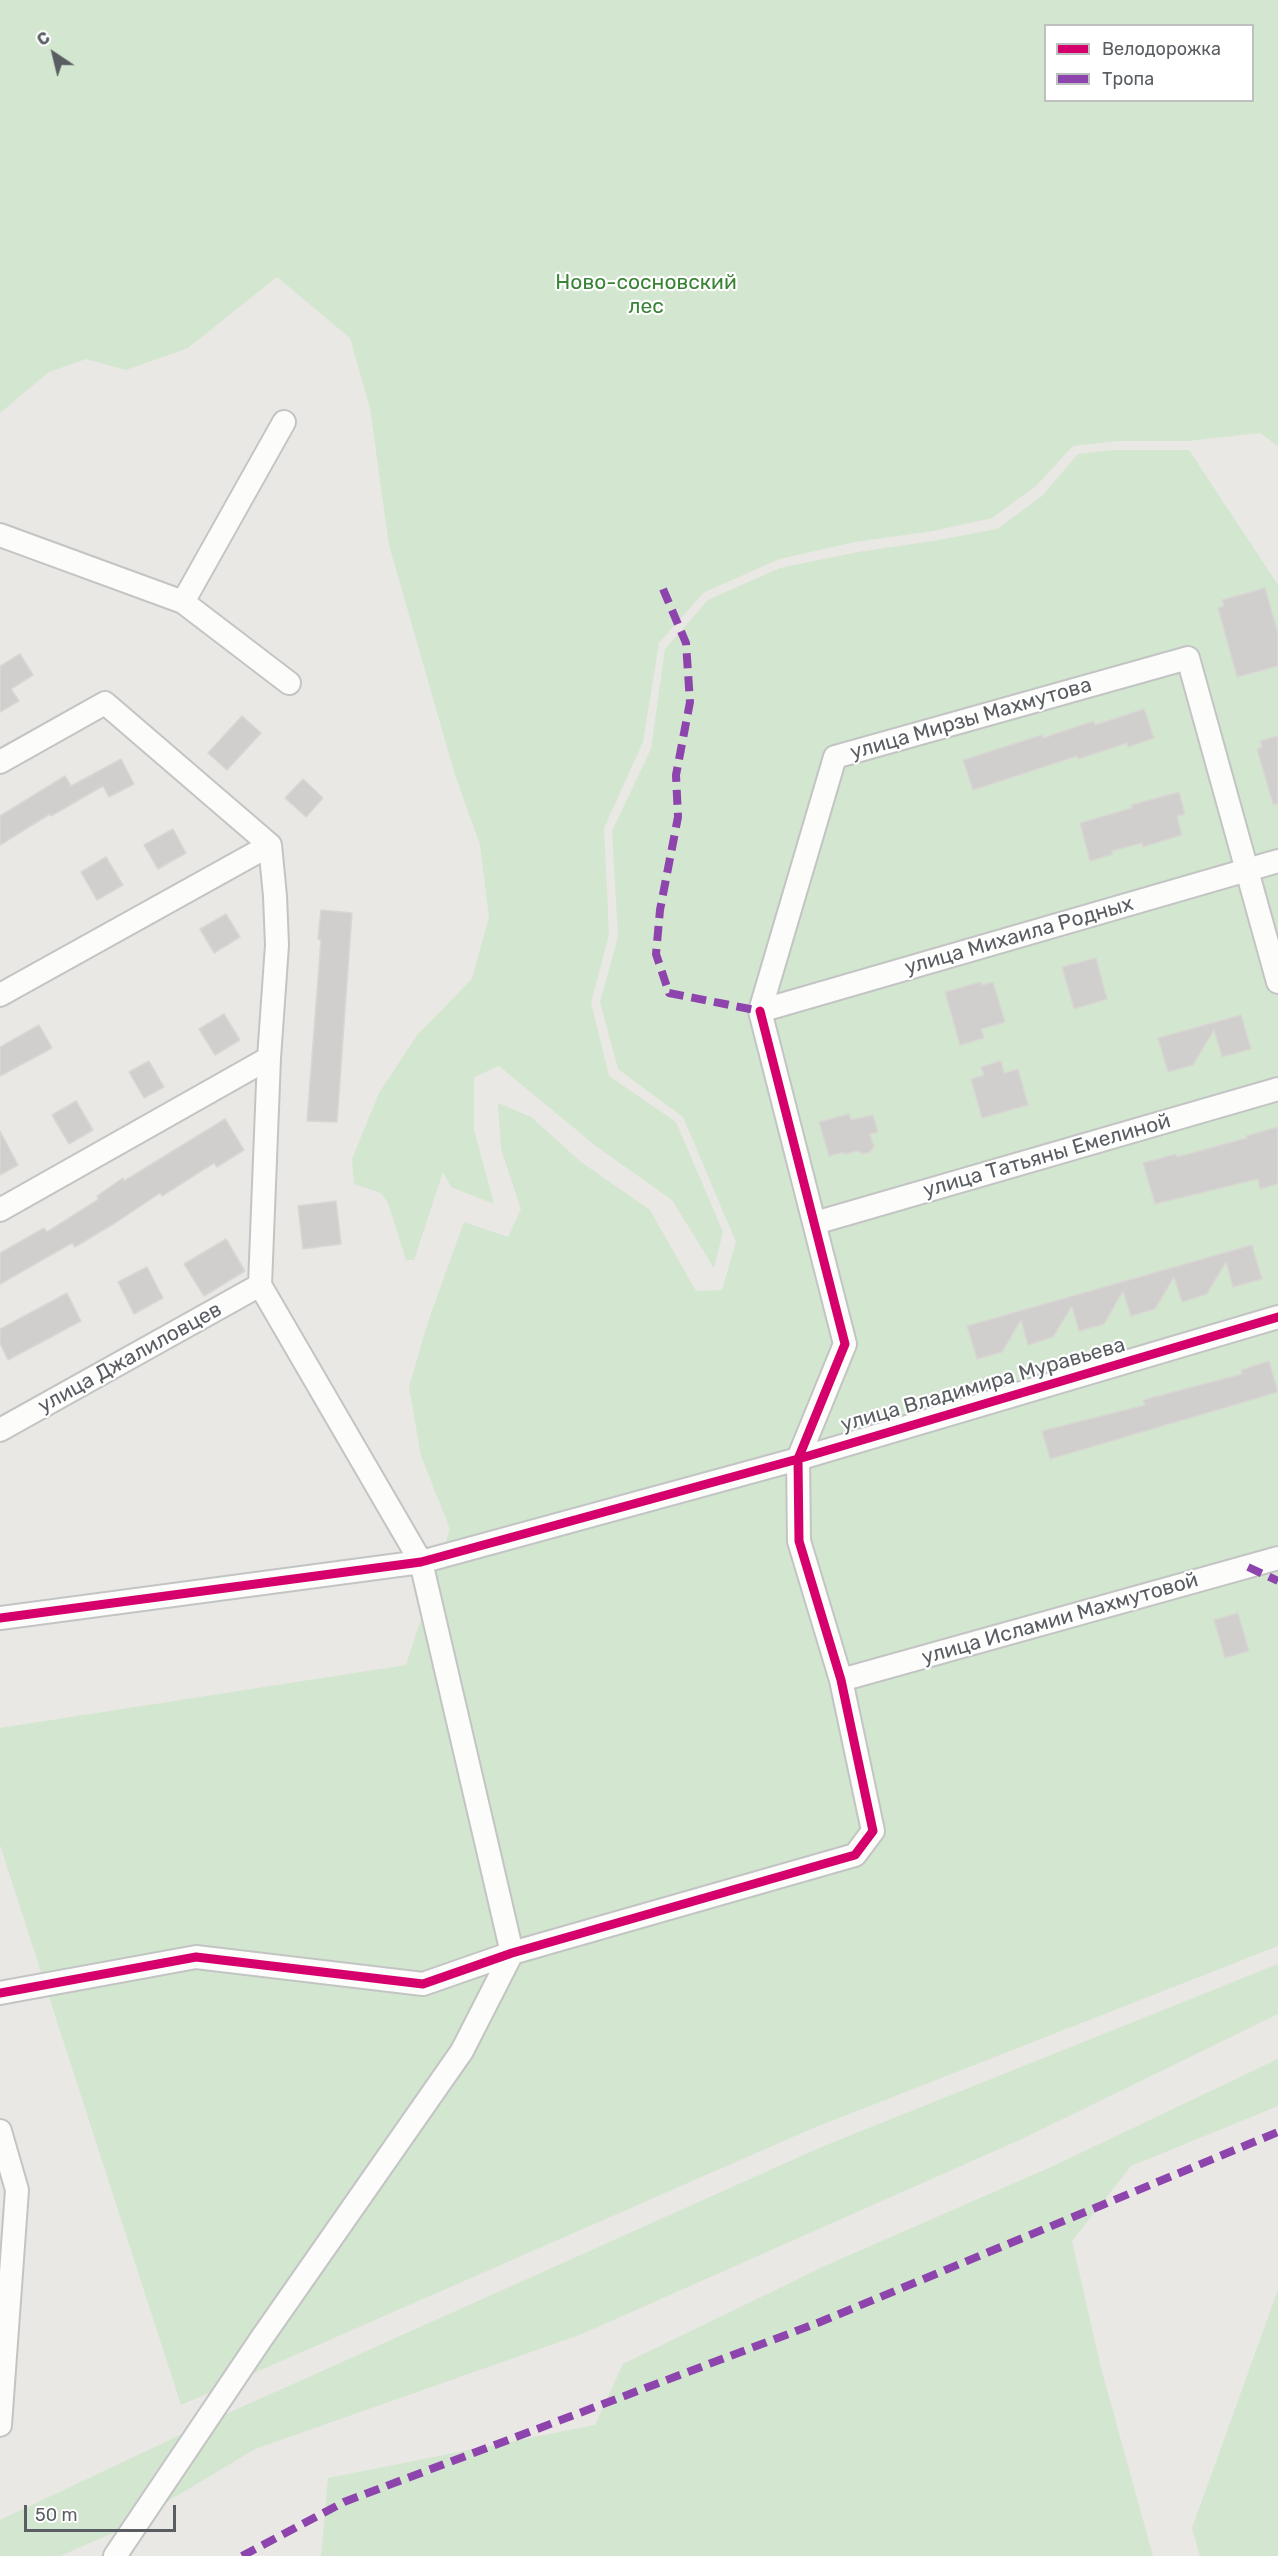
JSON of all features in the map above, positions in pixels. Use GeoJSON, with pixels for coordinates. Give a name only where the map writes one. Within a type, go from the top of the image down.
{"type":"FeatureCollection","features":[{"type":"Feature","properties":{"kind":"street"},"geometry":{"type":"LineString","coordinates":[[183,602],[284,422]]}},
{"type":"Feature","properties":{"kind":"street"},"geometry":{"type":"LineString","coordinates":[[0,535],[183,602],[289,683]]}},
{"type":"Feature","properties":{"kind":"street","name":"улица Мирзы Махмутова"},"geometry":{"type":"LineString","coordinates":[[760,1011],[835,757],[1188,658],[1247,870]]}},
{"type":"Feature","properties":{"kind":"street"},"geometry":{"type":"LineString","coordinates":[[0,762],[105,703],[270,845],[277,945],[269,1058],[260,1285],[421,1562],[512,1953],[462,2051],[261,2339],[116,2556]]}},
{"type":"Feature","properties":{"kind":"street"},"geometry":{"type":"LineString","coordinates":[[0,995],[270,845]]}},
{"type":"Feature","properties":{"kind":"street","name":"улица Михаила Родных"},"geometry":{"type":"LineString","coordinates":[[760,1011],[1278,861]]}},
{"type":"Feature","properties":{"kind":"street"},"geometry":{"type":"LineString","coordinates":[[1247,870],[1278,982]]}},
{"type":"Feature","properties":{"kind":"street"},"geometry":{"type":"LineString","coordinates":[[0,1993],[196,1957],[423,1984],[512,1953],[855,1855],[873,1831],[841,1680],[799,1541],[798,1459],[845,1344],[760,1011]]}},
{"type":"Feature","properties":{"kind":"street"},"geometry":{"type":"LineString","coordinates":[[0,1210],[269,1058]]}},
{"type":"Feature","properties":{"kind":"street","name":"улица Татьяны Емелиной"},"geometry":{"type":"LineString","coordinates":[[815,1223],[1278,1089]]}},
{"type":"Feature","properties":{"kind":"street","name":"улица Джалиловцев"},"geometry":{"type":"LineString","coordinates":[[0,1431],[260,1285]]}},
{"type":"Feature","properties":{"kind":"street","name":"улица Владимира Муравьева"},"geometry":{"type":"LineString","coordinates":[[0,1618],[421,1562],[798,1459],[1278,1317]]}},
{"type":"Feature","properties":{"kind":"street","name":"улица Исламии Махмутовой"},"geometry":{"type":"LineString","coordinates":[[841,1680],[1278,1558]]}},
{"type":"Feature","properties":{"kind":"street"},"geometry":{"type":"LineString","coordinates":[[0,2132],[17,2190],[0,2425]]}},
{"type":"Feature","properties":{"kind":"green space","name":"Ново-сосновский лес"},"geometry":{"type":"Polygon","coordinates":[[[0,0],[1278,0],[1278,446],[1260,433],[1188,441],[1117,441],[1073,446],[1036,486],[992,518],[933,531],[855,542],[779,559],[703,593],[659,643],[643,742],[604,828],[609,934],[591,1003],[609,1076],[676,1122],[723,1232],[714,1268],[672,1200],[597,1147],[499,1066],[474,1077],[474,1130],[494,1204],[451,1187],[443,1172],[414,1260],[406,1260],[388,1203],[381,1193],[354,1184],[352,1159],[379,1093],[418,1034],[472,979],[489,917],[480,845],[455,775],[389,545],[370,408],[350,338],[277,277],[188,348],[126,370],[86,359],[49,372],[0,413],[0,0]]]}},
{"type":"Feature","properties":{"kind":"green space"},"geometry":{"type":"Polygon","coordinates":[[[1113,450],[1189,450],[1278,585],[1278,1946],[811,2129],[181,2405],[0,1845],[0,1728],[406,1665],[450,1529],[421,1456],[409,1387],[428,1322],[464,1222],[508,1237],[521,1209],[501,1149],[498,1103],[531,1117],[581,1162],[650,1210],[696,1291],[722,1290],[736,1242],[683,1117],[618,1069],[600,1002],[618,937],[612,831],[651,749],[665,649],[708,600],[780,568],[858,552],[997,529],[1042,496],[1078,454],[1113,450]]]}},
{"type":"Feature","properties":{"kind":"green space"},"geometry":{"type":"Polygon","coordinates":[[[1278,1964],[1278,2014],[1026,2137],[582,2334],[255,2449],[120,2530],[60,2556],[0,2556],[0,2520],[195,2428],[819,2148],[1278,1964]]]}},
{"type":"Feature","properties":{"kind":"green space"},"geometry":{"type":"Polygon","coordinates":[[[1278,2059],[1278,2106],[1131,2166],[1072,2241],[1101,2368],[1153,2556],[321,2556],[328,2478],[595,2425],[623,2364],[827,2265],[1051,2167],[1278,2059]]]}},
{"type":"Feature","properties":{"kind":"green space"},"geometry":{"type":"Polygon","coordinates":[[[1278,2290],[1278,2556],[1200,2556],[1192,2528],[1278,2290]]]}},
{"type":"Feature","properties":{"kind":"building"},"geometry":{"type":"Polygon","coordinates":[[[1265,588],[1278,633],[1278,666],[1237,677],[1218,608],[1224,606],[1222,600],[1265,588]]]}},
{"type":"Feature","properties":{"kind":"building"},"geometry":{"type":"Polygon","coordinates":[[[20,654],[33,675],[11,689],[19,701],[0,712],[0,666],[20,654]]]}},
{"type":"Feature","properties":{"kind":"building"},"geometry":{"type":"Polygon","coordinates":[[[1144,709],[1154,738],[1128,747],[1127,743],[1078,759],[1077,756],[973,790],[963,760],[1042,735],[1043,738],[1094,721],[1095,725],[1144,709]]]}},
{"type":"Feature","properties":{"kind":"building"},"geometry":{"type":"Polygon","coordinates":[[[242,716],[261,733],[227,770],[208,753],[242,716]]]}},
{"type":"Feature","properties":{"kind":"building"},"geometry":{"type":"Polygon","coordinates":[[[1278,736],[1278,804],[1273,804],[1257,749],[1262,747],[1260,741],[1278,736]]]}},
{"type":"Feature","properties":{"kind":"building"},"geometry":{"type":"Polygon","coordinates":[[[121,759],[134,784],[109,797],[103,786],[51,816],[50,814],[0,845],[0,816],[65,776],[71,786],[121,759]]]}},
{"type":"Feature","properties":{"kind":"building"},"geometry":{"type":"Polygon","coordinates":[[[303,779],[323,798],[306,817],[285,798],[303,779]]]}},
{"type":"Feature","properties":{"kind":"building"},"geometry":{"type":"Polygon","coordinates":[[[1179,792],[1185,814],[1177,816],[1182,835],[1143,847],[1142,843],[1112,851],[1113,854],[1090,861],[1080,823],[1132,808],[1131,805],[1179,792]]]}},
{"type":"Feature","properties":{"kind":"building"},"geometry":{"type":"Polygon","coordinates":[[[173,829],[186,853],[158,869],[144,845],[173,829]]]}},
{"type":"Feature","properties":{"kind":"building"},"geometry":{"type":"Polygon","coordinates":[[[106,857],[123,885],[97,900],[81,872],[106,857]]]}},
{"type":"Feature","properties":{"kind":"building"},"geometry":{"type":"Polygon","coordinates":[[[321,910],[352,913],[337,1122],[307,1121],[321,940],[318,939],[321,910]]]}},
{"type":"Feature","properties":{"kind":"building"},"geometry":{"type":"Polygon","coordinates":[[[226,914],[240,937],[214,953],[200,929],[226,914]]]}},
{"type":"Feature","properties":{"kind":"building"},"geometry":{"type":"Polygon","coordinates":[[[1096,958],[1107,999],[1074,1009],[1062,967],[1096,958]]]}},
{"type":"Feature","properties":{"kind":"building"},"geometry":{"type":"Polygon","coordinates":[[[981,982],[982,985],[993,982],[1005,1022],[981,1029],[984,1038],[960,1045],[945,992],[981,982]]]}},
{"type":"Feature","properties":{"kind":"building"},"geometry":{"type":"Polygon","coordinates":[[[224,1014],[240,1040],[215,1055],[199,1029],[224,1014]]]}},
{"type":"Feature","properties":{"kind":"building"},"geometry":{"type":"Polygon","coordinates":[[[1241,1015],[1251,1049],[1222,1057],[1214,1030],[1193,1065],[1168,1072],[1158,1038],[1241,1015]]]}},
{"type":"Feature","properties":{"kind":"building"},"geometry":{"type":"Polygon","coordinates":[[[39,1025],[52,1048],[0,1076],[0,1047],[39,1025]]]}},
{"type":"Feature","properties":{"kind":"building"},"geometry":{"type":"Polygon","coordinates":[[[149,1061],[164,1087],[144,1098],[129,1072],[149,1061]]]}},
{"type":"Feature","properties":{"kind":"building"},"geometry":{"type":"Polygon","coordinates":[[[1001,1061],[1004,1073],[1018,1069],[1028,1105],[982,1118],[971,1079],[984,1075],[981,1067],[1001,1061]]]}},
{"type":"Feature","properties":{"kind":"building"},"geometry":{"type":"Polygon","coordinates":[[[76,1101],[93,1130],[69,1144],[52,1115],[76,1101]]]}},
{"type":"Feature","properties":{"kind":"building"},"geometry":{"type":"Polygon","coordinates":[[[849,1114],[851,1120],[873,1115],[878,1132],[870,1134],[874,1146],[870,1152],[863,1154],[858,1151],[829,1156],[819,1122],[849,1114]]]}},
{"type":"Feature","properties":{"kind":"building"},"geometry":{"type":"Polygon","coordinates":[[[225,1119],[244,1150],[217,1167],[214,1163],[162,1196],[160,1193],[75,1247],[72,1243],[0,1284],[0,1253],[44,1228],[47,1232],[99,1199],[97,1196],[123,1178],[124,1181],[225,1119]]]}},
{"type":"Feature","properties":{"kind":"building"},"geometry":{"type":"Polygon","coordinates":[[[1278,1127],[1278,1184],[1260,1189],[1258,1179],[1155,1204],[1143,1163],[1176,1154],[1177,1157],[1278,1127]]]}},
{"type":"Feature","properties":{"kind":"building"},"geometry":{"type":"Polygon","coordinates":[[[0,1131],[18,1165],[0,1175],[0,1131]]]}},
{"type":"Feature","properties":{"kind":"building"},"geometry":{"type":"Polygon","coordinates":[[[336,1201],[341,1244],[303,1249],[298,1206],[336,1201]]]}},
{"type":"Feature","properties":{"kind":"building"},"geometry":{"type":"Polygon","coordinates":[[[226,1239],[245,1271],[204,1296],[184,1264],[226,1239]]]}},
{"type":"Feature","properties":{"kind":"building"},"geometry":{"type":"Polygon","coordinates":[[[1252,1245],[1262,1279],[1233,1287],[1226,1262],[1207,1294],[1182,1302],[1174,1277],[1155,1309],[1131,1316],[1123,1291],[1104,1324],[1079,1331],[1072,1306],[1053,1337],[1028,1345],[1021,1320],[1002,1352],[977,1359],[967,1326],[1252,1245]]]}},
{"type":"Feature","properties":{"kind":"building"},"geometry":{"type":"Polygon","coordinates":[[[147,1267],[163,1298],[134,1314],[118,1282],[147,1267]]]}},
{"type":"Feature","properties":{"kind":"building"},"geometry":{"type":"Polygon","coordinates":[[[67,1293],[81,1321],[8,1360],[0,1343],[0,1329],[67,1293]]]}},
{"type":"Feature","properties":{"kind":"building"},"geometry":{"type":"Polygon","coordinates":[[[1269,1361],[1278,1392],[1050,1459],[1042,1431],[1145,1405],[1143,1400],[1242,1374],[1241,1370],[1269,1361]]]}},
{"type":"Feature","properties":{"kind":"building"},"geometry":{"type":"Polygon","coordinates":[[[1238,1613],[1249,1651],[1225,1658],[1214,1620],[1238,1613]]]}},
{"type":"Feature","properties":{"kind":"marked path"},"geometry":{"type":"LineString","coordinates":[[663,589],[686,643],[690,702],[676,775],[678,817],[660,910],[656,954],[669,993],[760,1011]]}},
{"type":"Feature","properties":{"kind":"marked path"},"geometry":{"type":"LineString","coordinates":[[1248,1567],[1278,1581]]}},
{"type":"Feature","properties":{"kind":"marked path"},"geometry":{"type":"LineString","coordinates":[[242,2556],[344,2502],[820,2322],[1278,2132]]}},
{"type":"Feature","properties":{"kind":"cycle path"},"geometry":{"type":"LineString","coordinates":[[0,1993],[196,1957],[423,1984],[512,1953],[855,1855],[873,1831],[841,1680],[799,1541],[798,1459],[845,1344],[760,1011]]}},
{"type":"Feature","properties":{"kind":"cycle path"},"geometry":{"type":"LineString","coordinates":[[0,1618],[421,1562],[798,1459],[1278,1317]]}}]}
